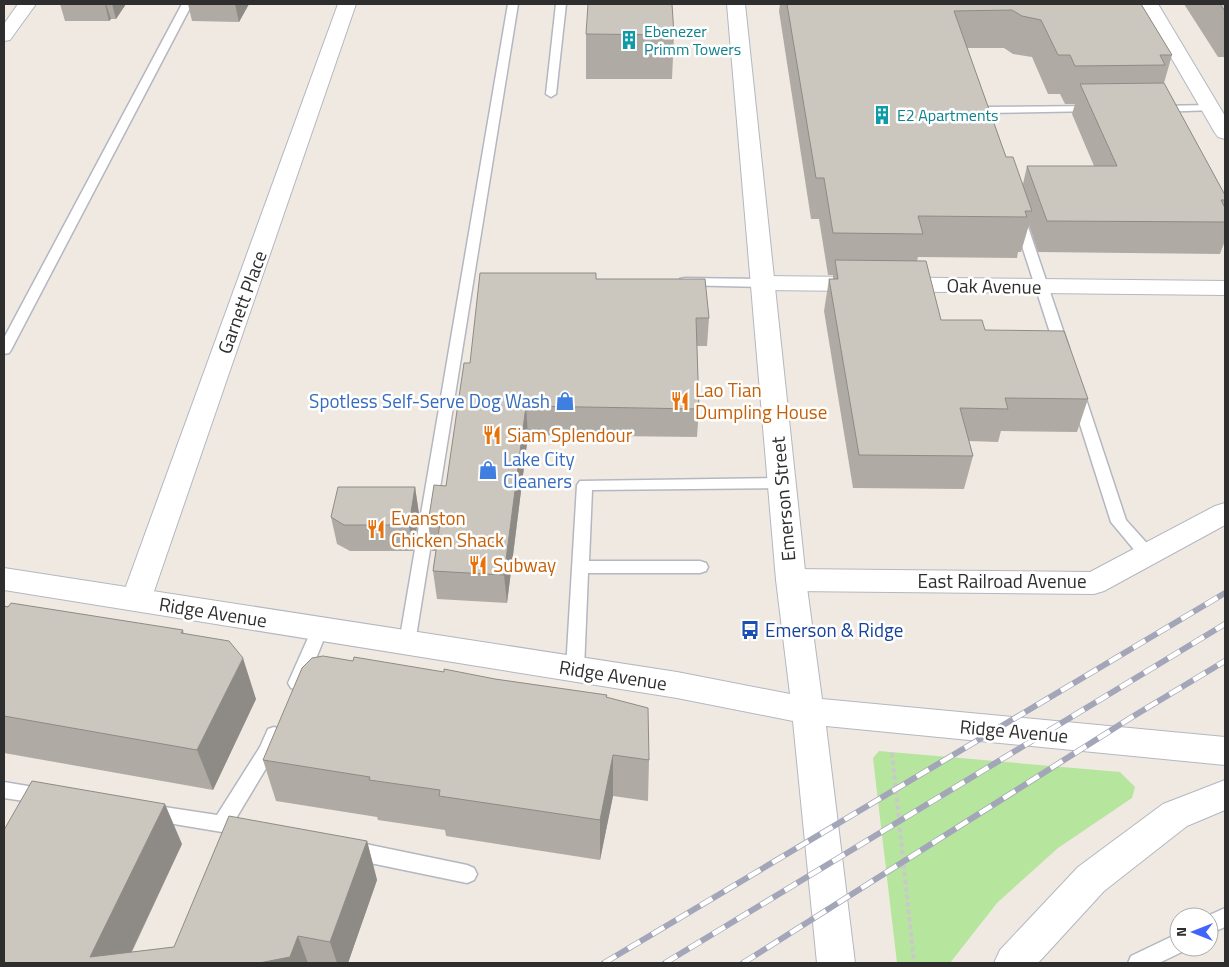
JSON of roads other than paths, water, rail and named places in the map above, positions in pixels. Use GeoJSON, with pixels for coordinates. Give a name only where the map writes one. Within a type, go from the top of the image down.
{"type":"FeatureCollection","features":[{"type":"Feature","properties":{"kind":"street"},"geometry":{"type":"LineString","coordinates":[[4,36],[27,4]]}},
{"type":"Feature","properties":{"kind":"street","name":"Garnett Place"},"geometry":{"type":"LineString","coordinates":[[136,600],[347,4]]}},
{"type":"Feature","properties":{"kind":"street","name":"Emerson Street"},"geometry":{"type":"LineString","coordinates":[[736,4],[791,580],[836,963]]}},
{"type":"Feature","properties":{"kind":"street"},"geometry":{"type":"LineString","coordinates":[[1149,4],[1225,133]]}},
{"type":"Feature","properties":{"kind":"street","name":"Oak Avenue"},"geometry":{"type":"LineString","coordinates":[[762,283],[1225,288]]}},
{"type":"Feature","properties":{"kind":"street","name":"East Railroad Avenue"},"geometry":{"type":"LineString","coordinates":[[791,580],[1094,583],[1225,513]]}},
{"type":"Feature","properties":{"kind":"street","name":"Ridge Avenue"},"geometry":{"type":"LineString","coordinates":[[4,579],[678,685],[807,711],[1225,751]]}},
{"type":"Feature","properties":{"kind":"street"},"geometry":{"type":"LineString","coordinates":[[1012,963],[1091,879],[1175,815],[1225,795]]}},
{"type":"Feature","properties":{"kind":"lane"},"geometry":{"type":"LineString","coordinates":[[4,350],[187,4]]}},
{"type":"Feature","properties":{"kind":"lane"},"geometry":{"type":"LineString","coordinates":[[407,643],[471,278],[513,4]]}},
{"type":"Feature","properties":{"kind":"lane"},"geometry":{"type":"LineString","coordinates":[[551,94],[561,4]]}},
{"type":"Feature","properties":{"kind":"lane"},"geometry":{"type":"LineString","coordinates":[[977,94],[984,114],[1101,109]]}},
{"type":"Feature","properties":{"kind":"lane"},"geometry":{"type":"LineString","coordinates":[[1141,109],[1211,108]]}},
{"type":"Feature","properties":{"kind":"lane"},"geometry":{"type":"LineString","coordinates":[[1013,201],[1064,357]]}},
{"type":"Feature","properties":{"kind":"lane"},"geometry":{"type":"LineString","coordinates":[[676,282],[762,283]]}},
{"type":"Feature","properties":{"kind":"lane"},"geometry":{"type":"LineString","coordinates":[[1074,384],[1119,522],[1147,554]]}},
{"type":"Feature","properties":{"kind":"lane"},"geometry":{"type":"LineString","coordinates":[[575,669],[585,485],[782,483]]}},
{"type":"Feature","properties":{"kind":"lane"},"geometry":{"type":"LineString","coordinates":[[581,567],[700,567]]}},
{"type":"Feature","properties":{"kind":"lane"},"geometry":{"type":"LineString","coordinates":[[290,697],[320,629]]}},
{"type":"Feature","properties":{"kind":"lane"},"geometry":{"type":"LineString","coordinates":[[222,824],[268,750],[282,715]]}},
{"type":"Feature","properties":{"kind":"lane"},"geometry":{"type":"LineString","coordinates":[[4,790],[61,799]]}},
{"type":"Feature","properties":{"kind":"lane"},"geometry":{"type":"LineString","coordinates":[[137,811],[242,828]]}},
{"type":"Feature","properties":{"kind":"lane"},"geometry":{"type":"LineString","coordinates":[[330,846],[467,874]]}},
{"type":"Feature","properties":{"kind":"lane"},"geometry":{"type":"LineString","coordinates":[[1138,963],[1169,947]]}},
{"type":"Feature","properties":{"kind":"railway"},"geometry":{"type":"LineString","coordinates":[[604,963],[1225,593]]}},
{"type":"Feature","properties":{"kind":"railway"},"geometry":{"type":"LineString","coordinates":[[665,963],[1225,624]]}},
{"type":"Feature","properties":{"kind":"railway"},"geometry":{"type":"LineString","coordinates":[[743,963],[1132,717],[1225,661]]}},
{"type":"Feature","properties":{"kind":"place","name":"Ebenezer Primm Towers"},"geometry":{"type":"Point","coordinates":[629,40]}},
{"type":"Feature","properties":{"kind":"place","name":"E2 Apartments"},"geometry":{"type":"Point","coordinates":[882,115]}},
{"type":"Feature","properties":{"kind":"place","name":"Spotless Self-Serve Dog Wash"},"geometry":{"type":"Point","coordinates":[565,401]}},
{"type":"Feature","properties":{"kind":"place","name":"Lao Tian Dumpling House"},"geometry":{"type":"Point","coordinates":[680,401]}},
{"type":"Feature","properties":{"kind":"place","name":"Siam Splendour"},"geometry":{"type":"Point","coordinates":[492,435]}},
{"type":"Feature","properties":{"kind":"place","name":"Lake City Cleaners"},"geometry":{"type":"Point","coordinates":[488,470]}},
{"type":"Feature","properties":{"kind":"place","name":"Evanston Chicken Shack"},"geometry":{"type":"Point","coordinates":[376,529]}},
{"type":"Feature","properties":{"kind":"place","name":"Subway"},"geometry":{"type":"Point","coordinates":[478,565]}},
{"type":"Feature","properties":{"kind":"place","name":"Emerson & Ridge"},"geometry":{"type":"Point","coordinates":[750,630]}}]}
